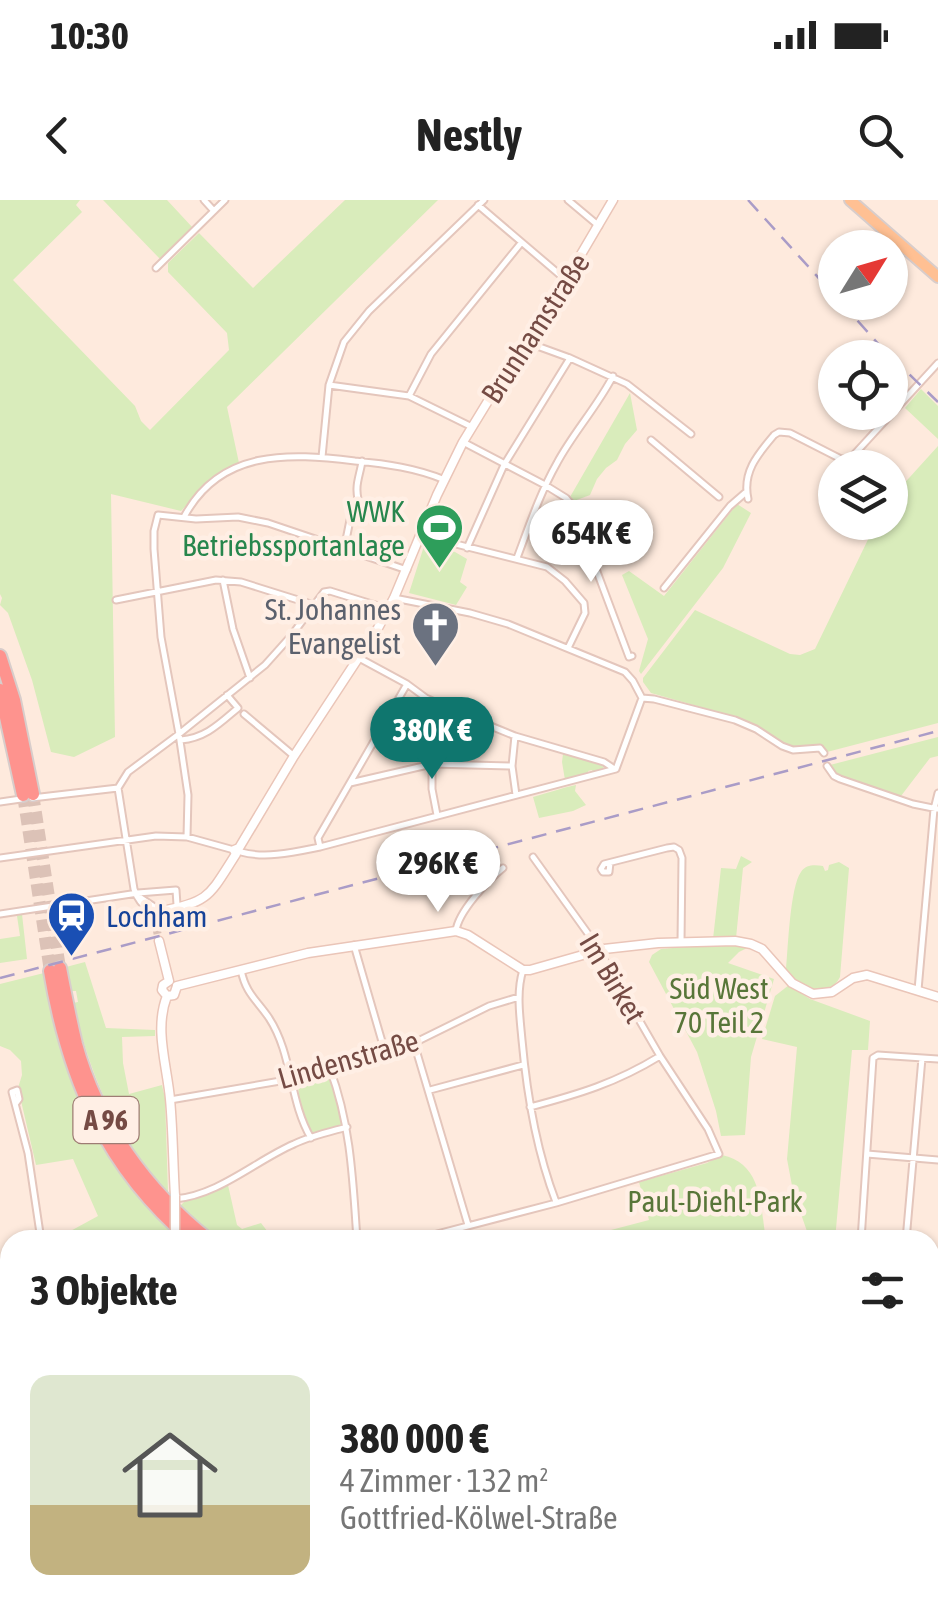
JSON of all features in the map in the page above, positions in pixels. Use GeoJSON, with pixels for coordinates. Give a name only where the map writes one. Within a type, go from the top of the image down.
{"type":"FeatureCollection","features":[{"type":"Feature","properties":{"kind":"highway"},"geometry":{"type":"LineString","coordinates":[[0,656],[14,700],[28,794],[0,690]]}},
{"type":"Feature","properties":{"kind":"highway","name":"A 96"},"geometry":{"type":"LineString","coordinates":[[180,1230],[133,1180],[91,1112],[57,1013],[55,970],[87,1078],[110,1126],[162,1198],[198,1230]]}},
{"type":"Feature","properties":{"kind":"main road"},"geometry":{"type":"LineString","coordinates":[[850,200],[938,278]]}},
{"type":"Feature","properties":{"kind":"street"},"geometry":{"type":"LineString","coordinates":[[204,200],[214,211]]}},
{"type":"Feature","properties":{"kind":"street"},"geometry":{"type":"LineString","coordinates":[[156,268],[225,200]]}},
{"type":"Feature","properties":{"kind":"street"},"geometry":{"type":"LineString","coordinates":[[568,200],[599,226]]}},
{"type":"Feature","properties":{"kind":"street","name":"Brunhamstraße"},"geometry":{"type":"LineString","coordinates":[[196,903],[208,895],[237,851],[388,609],[463,442],[612,200]]}},
{"type":"Feature","properties":{"kind":"street"},"geometry":{"type":"LineString","coordinates":[[322,457],[329,385],[339,352],[355,326],[481,203],[566,280]]}},
{"type":"Feature","properties":{"kind":"street"},"geometry":{"type":"LineString","coordinates":[[409,396],[431,354],[521,243]]}},
{"type":"Feature","properties":{"kind":"street"},"geometry":{"type":"LineString","coordinates":[[526,342],[613,376],[691,434]]}},
{"type":"Feature","properties":{"kind":"street"},"geometry":{"type":"LineString","coordinates":[[466,548],[504,466],[570,358]]}},
{"type":"Feature","properties":{"kind":"street"},"geometry":{"type":"LineString","coordinates":[[664,588],[730,506],[743,496],[752,462],[779,432],[790,433],[842,458],[852,458],[938,362]]}},
{"type":"Feature","properties":{"kind":"street"},"geometry":{"type":"LineString","coordinates":[[520,559],[545,486],[613,376]]}},
{"type":"Feature","properties":{"kind":"street"},"geometry":{"type":"LineString","coordinates":[[329,385],[409,396],[472,426]]}},
{"type":"Feature","properties":{"kind":"street"},"geometry":{"type":"LineString","coordinates":[[651,440],[730,506]]}},
{"type":"Feature","properties":{"kind":"street"},"geometry":{"type":"LineString","coordinates":[[463,442],[566,498],[572,505],[618,634],[628,657],[632,656]]}},
{"type":"Feature","properties":{"kind":"street"},"geometry":{"type":"LineString","coordinates":[[184,516],[201,492],[227,472],[267,458],[362,461],[410,467],[446,480]]}},
{"type":"Feature","properties":{"kind":"street"},"geometry":{"type":"LineString","coordinates":[[344,550],[350,520],[360,508],[356,493],[362,461]]}},
{"type":"Feature","properties":{"kind":"street"},"geometry":{"type":"LineString","coordinates":[[746,490],[748,499]]}},
{"type":"Feature","properties":{"kind":"street"},"geometry":{"type":"LineString","coordinates":[[187,838],[188,795],[164,657],[154,549],[158,514],[252,520],[406,570]]}},
{"type":"Feature","properties":{"kind":"street"},"geometry":{"type":"LineString","coordinates":[[420,535],[547,567],[584,603],[585,613],[568,648]]}},
{"type":"Feature","properties":{"kind":"street"},"geometry":{"type":"LineString","coordinates":[[223,580],[233,629],[250,678]]}},
{"type":"Feature","properties":{"kind":"street"},"geometry":{"type":"LineString","coordinates":[[116,600],[223,580],[242,582],[314,605]]}},
{"type":"Feature","properties":{"kind":"street"},"geometry":{"type":"LineString","coordinates":[[155,917],[135,894],[118,788],[128,772],[180,737],[250,678],[291,636],[324,592],[388,609]]}},
{"type":"Feature","properties":{"kind":"street"},"geometry":{"type":"LineString","coordinates":[[394,598],[470,612],[508,624],[625,672],[642,698],[616,769]]}},
{"type":"Feature","properties":{"kind":"street"},"geometry":{"type":"LineString","coordinates":[[359,658],[426,698],[515,736],[616,769]]}},
{"type":"Feature","properties":{"kind":"street"},"geometry":{"type":"LineString","coordinates":[[320,847],[318,838],[407,684]]}},
{"type":"Feature","properties":{"kind":"street"},"geometry":{"type":"LineString","coordinates":[[180,737],[196,739],[238,708],[227,696]]}},
{"type":"Feature","properties":{"kind":"street"},"geometry":{"type":"LineString","coordinates":[[642,698],[735,720],[793,750],[820,748],[824,753]]}},
{"type":"Feature","properties":{"kind":"street"},"geometry":{"type":"LineString","coordinates":[[244,714],[294,756]]}},
{"type":"Feature","properties":{"kind":"street"},"geometry":{"type":"LineString","coordinates":[[515,736],[512,766],[516,795]]}},
{"type":"Feature","properties":{"kind":"street"},"geometry":{"type":"LineString","coordinates":[[350,783],[432,764],[512,766]]}},
{"type":"Feature","properties":{"kind":"street"},"geometry":{"type":"LineString","coordinates":[[432,764],[437,816]]}},
{"type":"Feature","properties":{"kind":"street"},"geometry":{"type":"LineString","coordinates":[[827,766],[840,780],[936,809]]}},
{"type":"Feature","properties":{"kind":"street"},"geometry":{"type":"LineString","coordinates":[[0,858],[156,836],[187,838],[249,854],[275,854],[320,847],[616,769]]}},
{"type":"Feature","properties":{"kind":"street"},"geometry":{"type":"LineString","coordinates":[[0,802],[118,788]]}},
{"type":"Feature","properties":{"kind":"street"},"geometry":{"type":"LineString","coordinates":[[918,990],[938,793]]}},
{"type":"Feature","properties":{"kind":"street"},"geometry":{"type":"LineString","coordinates":[[610,863],[667,848],[679,850],[681,942]]}},
{"type":"Feature","properties":{"kind":"street","name":"Im Birket"},"geometry":{"type":"LineString","coordinates":[[533,857],[598,950],[708,1130],[718,1154],[556,1202]]}},
{"type":"Feature","properties":{"kind":"street"},"geometry":{"type":"LineString","coordinates":[[456,931],[456,924],[478,894],[503,868]]}},
{"type":"Feature","properties":{"kind":"street"},"geometry":{"type":"LineString","coordinates":[[0,914],[176,890],[177,904]]}},
{"type":"Feature","properties":{"kind":"street"},"geometry":{"type":"LineString","coordinates":[[155,917],[196,903]]}},
{"type":"Feature","properties":{"kind":"street"},"geometry":{"type":"LineString","coordinates":[[155,917],[177,904],[196,903]]}},
{"type":"Feature","properties":{"kind":"street"},"geometry":{"type":"LineString","coordinates":[[174,1230],[170,1100],[162,1034],[162,1010],[167,996],[162,987],[308,953],[456,931],[523,970],[598,950],[735,941],[762,949],[792,983],[812,994],[832,992],[867,974],[938,998]]}},
{"type":"Feature","properties":{"kind":"street"},"geometry":{"type":"LineString","coordinates":[[159,941],[173,984]]}},
{"type":"Feature","properties":{"kind":"street"},"geometry":{"type":"LineString","coordinates":[[354,945],[385,1052]]}},
{"type":"Feature","properties":{"kind":"street"},"geometry":{"type":"LineString","coordinates":[[241,970],[244,986],[274,1028],[292,1078],[296,1107],[311,1138]]}},
{"type":"Feature","properties":{"kind":"street"},"geometry":{"type":"LineString","coordinates":[[450,1230],[556,1202],[543,1167],[530,1108],[519,997],[523,970]]}},
{"type":"Feature","properties":{"kind":"street","name":"Lindenstraße"},"geometry":{"type":"LineString","coordinates":[[170,1100],[330,1069],[414,1043],[490,1006],[519,997]]}},
{"type":"Feature","properties":{"kind":"street"},"geometry":{"type":"LineString","coordinates":[[414,1043],[468,1225]]}},
{"type":"Feature","properties":{"kind":"street"},"geometry":{"type":"LineString","coordinates":[[861,1230],[874,1058],[878,1055],[938,1060]]}},
{"type":"Feature","properties":{"kind":"street"},"geometry":{"type":"LineString","coordinates":[[530,1108],[588,1092],[660,1056]]}},
{"type":"Feature","properties":{"kind":"street"},"geometry":{"type":"LineString","coordinates":[[907,1230],[922,1058]]}},
{"type":"Feature","properties":{"kind":"street"},"geometry":{"type":"LineString","coordinates":[[430,1090],[524,1065]]}},
{"type":"Feature","properties":{"kind":"street"},"geometry":{"type":"LineString","coordinates":[[330,1069],[342,1100],[355,1230]]}},
{"type":"Feature","properties":{"kind":"street"},"geometry":{"type":"LineString","coordinates":[[16,1103],[28,1153],[39,1230]]}},
{"type":"Feature","properties":{"kind":"street"},"geometry":{"type":"LineString","coordinates":[[175,1198],[231,1180],[293,1144],[346,1127]]}},
{"type":"Feature","properties":{"kind":"street"},"geometry":{"type":"LineString","coordinates":[[867,1154],[938,1160]]}},
{"type":"Feature","properties":{"kind":"street"},"geometry":{"type":"LineString","coordinates":[[0,1294],[0,1307]]}},
{"type":"Feature","properties":{"kind":"green space"},"geometry":{"type":"Polygon","coordinates":[[[0,200],[80,200],[76,205],[82,212],[13,280],[135,406],[150,430],[229,350],[227,333],[168,272],[168,263],[199,233],[253,288],[345,200],[438,200],[227,407],[239,463],[213,478],[181,511],[111,494],[115,737],[74,757],[51,752],[32,680],[8,613],[0,605],[0,200]]]}},
{"type":"Feature","properties":{"kind":"green space"},"geometry":{"type":"Polygon","coordinates":[[[103,200],[167,200],[193,228],[160,259],[103,200]]]}},
{"type":"Feature","properties":{"kind":"green space"},"geometry":{"type":"Polygon","coordinates":[[[921,389],[938,406],[938,439],[908,411],[908,404],[921,389]]]}},
{"type":"Feature","properties":{"kind":"green space"},"geometry":{"type":"Polygon","coordinates":[[[630,393],[637,430],[617,460],[597,479],[590,495],[574,501],[570,497],[630,393]]]}},
{"type":"Feature","properties":{"kind":"green space"},"geometry":{"type":"Polygon","coordinates":[[[938,446],[938,723],[827,752],[817,745],[791,748],[711,710],[651,693],[643,678],[695,610],[790,654],[815,649],[868,540],[908,540],[908,479],[938,446]]]}},
{"type":"Feature","properties":{"kind":"green space"},"geometry":{"type":"Polygon","coordinates":[[[737,504],[751,513],[723,568],[641,674],[648,639],[622,575],[629,571],[664,596],[737,504]]]}},
{"type":"Feature","properties":{"kind":"green space","name":"WWK Betriebssportanlage"},"geometry":{"type":"Polygon","coordinates":[[[425,543],[467,559],[460,582],[467,587],[456,605],[409,593],[425,543]]]}},
{"type":"Feature","properties":{"kind":"green space"},"geometry":{"type":"Polygon","coordinates":[[[938,737],[938,756],[930,758],[901,796],[841,778],[830,765],[938,737]]]}},
{"type":"Feature","properties":{"kind":"green space"},"geometry":{"type":"Polygon","coordinates":[[[563,754],[600,763],[604,768],[565,780],[563,754]]]}},
{"type":"Feature","properties":{"kind":"green space"},"geometry":{"type":"Polygon","coordinates":[[[576,785],[575,791],[586,805],[539,818],[533,797],[576,785]]]}},
{"type":"Feature","properties":{"kind":"green space"},"geometry":{"type":"Polygon","coordinates":[[[741,856],[752,862],[743,868],[736,938],[713,939],[721,868],[736,869],[741,856]]]}},
{"type":"Feature","properties":{"kind":"green space"},"geometry":{"type":"Polygon","coordinates":[[[839,862],[849,868],[840,977],[826,989],[805,989],[786,969],[794,891],[805,868],[823,866],[825,871],[839,862]]]}},
{"type":"Feature","properties":{"kind":"green space"},"geometry":{"type":"Polygon","coordinates":[[[22,914],[27,959],[0,963],[0,939],[20,936],[17,916],[22,914]]]}},
{"type":"Feature","properties":{"kind":"green space","name":"Süd West 70 Teil 2"},"geometry":{"type":"Polygon","coordinates":[[[746,946],[728,963],[774,979],[751,1057],[745,1135],[721,1136],[697,1052],[649,962],[661,949],[746,946]]]}},
{"type":"Feature","properties":{"kind":"green space"},"geometry":{"type":"Polygon","coordinates":[[[85,962],[106,1028],[155,1030],[155,1036],[122,1037],[123,1063],[129,1094],[162,1085],[168,1192],[134,1151],[97,1080],[73,1003],[78,1002],[76,991],[72,991],[66,967],[85,962]]]}},
{"type":"Feature","properties":{"kind":"green space"},"geometry":{"type":"Polygon","coordinates":[[[44,973],[59,1046],[84,1111],[119,1172],[168,1230],[72,1230],[98,1216],[73,1159],[36,1165],[18,1088],[21,1061],[0,1046],[0,984],[44,973]]]}},
{"type":"Feature","properties":{"kind":"green space"},"geometry":{"type":"Polygon","coordinates":[[[789,985],[810,999],[870,1021],[868,1050],[852,1050],[836,1230],[807,1230],[793,1191],[787,1159],[797,1047],[762,1039],[775,996],[789,985]]]}},
{"type":"Feature","properties":{"kind":"green space"},"geometry":{"type":"Polygon","coordinates":[[[329,1073],[340,1100],[343,1126],[313,1135],[299,1107],[298,1080],[329,1073]]]}},
{"type":"Feature","properties":{"kind":"green space","name":"Paul-Diehl-Park"},"geometry":{"type":"Polygon","coordinates":[[[722,1155],[745,1167],[757,1188],[764,1230],[611,1230],[649,1220],[639,1182],[722,1155]]]}},
{"type":"Feature","properties":{"kind":"green space"},"geometry":{"type":"Polygon","coordinates":[[[228,1185],[237,1225],[242,1229],[261,1223],[266,1230],[208,1230],[180,1206],[228,1185]]]}},
{"type":"Feature","properties":{"kind":"tunnel"},"geometry":{"type":"LineString","coordinates":[[33,794],[60,968]]}},
{"type":"Feature","properties":{"kind":"tunnel"},"geometry":{"type":"LineString","coordinates":[[23,795],[50,971]]}},
{"type":"Feature","properties":{"kind":"tunnel"},"geometry":{"type":"LineString","coordinates":[[156,926],[159,941]]}},
{"type":"Feature","properties":{"kind":"railway"},"geometry":{"type":"LineString","coordinates":[[748,200],[818,277]]}},
{"type":"Feature","properties":{"kind":"railway"},"geometry":{"type":"LineString","coordinates":[[857,320],[938,402]]}},
{"type":"Feature","properties":{"kind":"railway"},"geometry":{"type":"LineString","coordinates":[[0,978],[938,731]]}},
{"type":"Feature","properties":{"kind":"place","name":"WWK Betriebssportanlage"},"geometry":{"type":"Point","coordinates":[440,570]}},
{"type":"Feature","properties":{"kind":"place","name":"St. Johannes Evangelist"},"geometry":{"type":"Point","coordinates":[436,668]}},
{"type":"Feature","properties":{"kind":"place","name":"Lochham"},"geometry":{"type":"Point","coordinates":[71,958]}}]}
